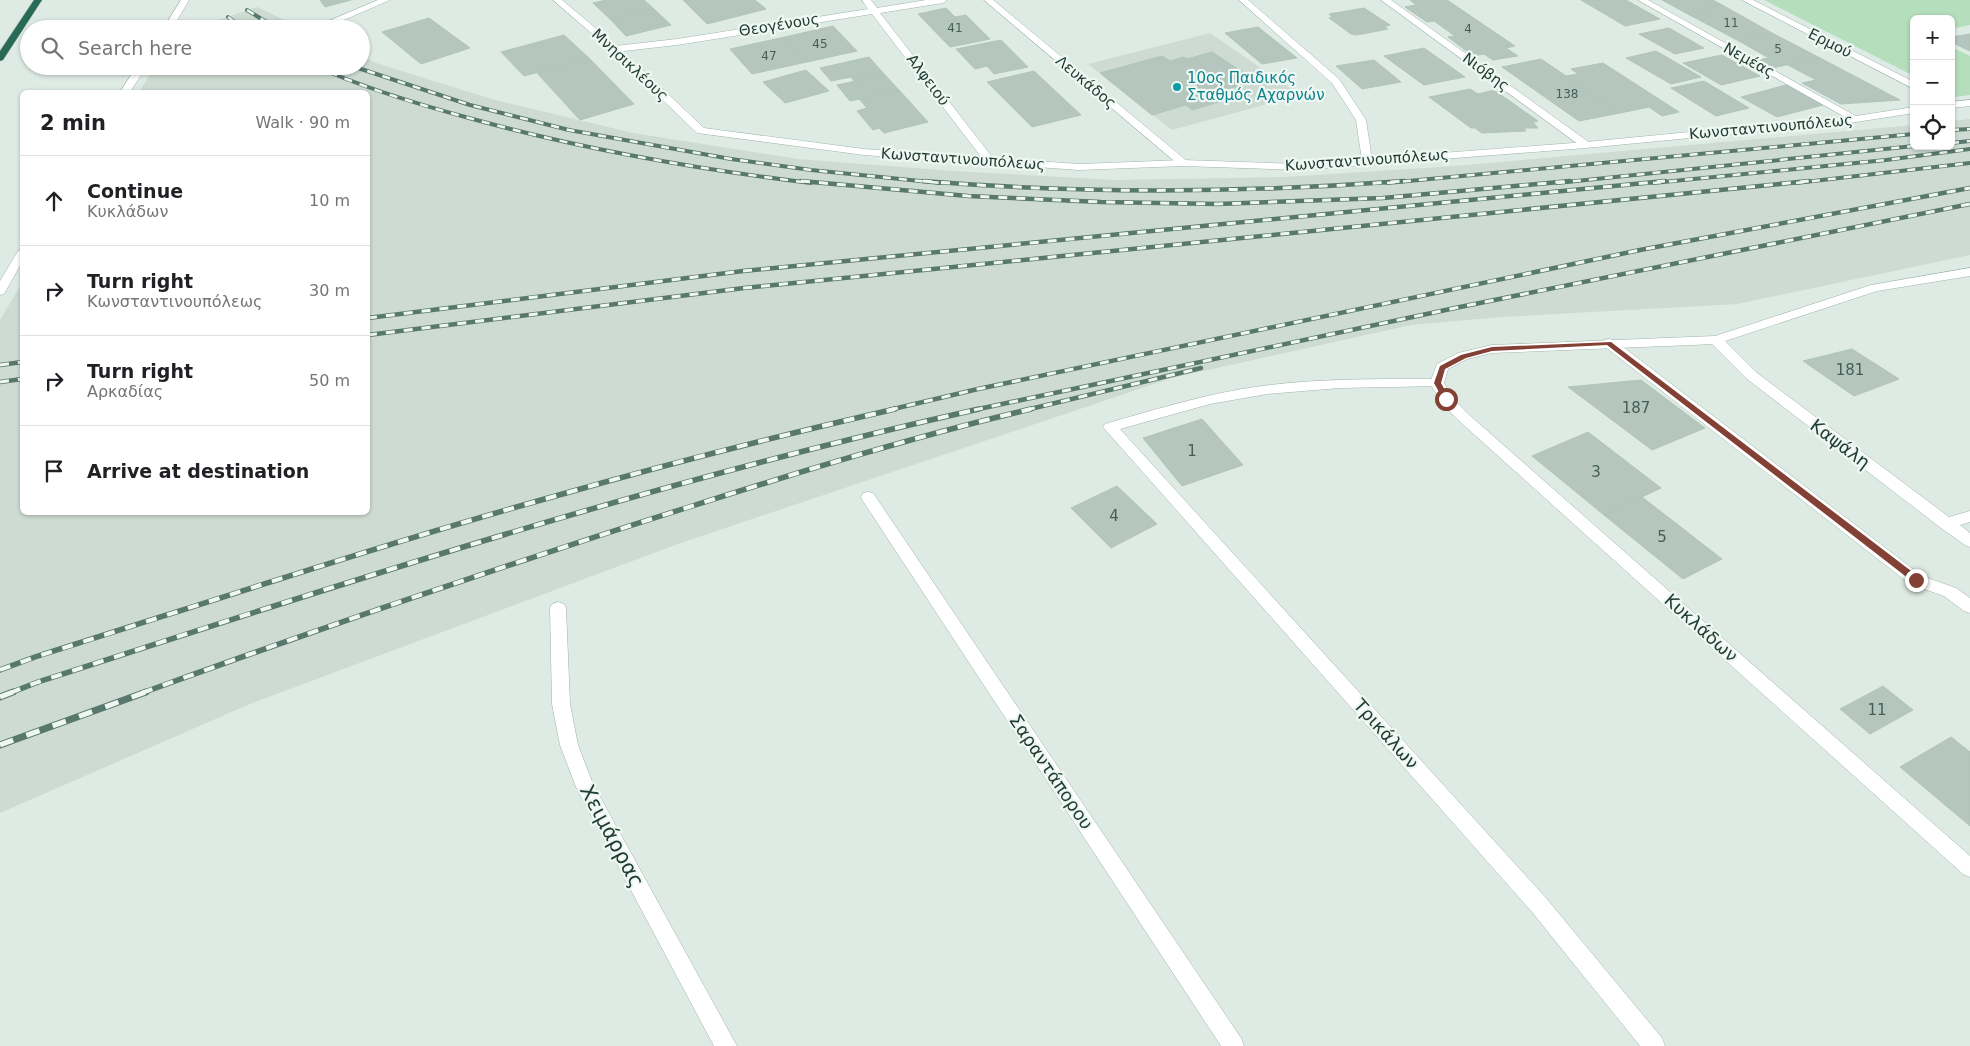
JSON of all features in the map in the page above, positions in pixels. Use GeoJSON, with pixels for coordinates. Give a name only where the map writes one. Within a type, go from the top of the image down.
{"type":"FeatureCollection","features":[{"type":"Feature","properties":{"kind":"highway"},"geometry":{"type":"LineString","coordinates":[[25,20],[38,0]]}},
{"type":"Feature","properties":{"kind":"highway"},"geometry":{"type":"LineString","coordinates":[[0,58],[20,27]]}},
{"type":"Feature","properties":{"kind":"street"},"geometry":{"type":"LineString","coordinates":[[172,20],[185,0]]}},
{"type":"Feature","properties":{"kind":"street"},"geometry":{"type":"LineString","coordinates":[[337,20],[386,0]]}},
{"type":"Feature","properties":{"kind":"street","name":"Μνησικλέους"},"geometry":{"type":"LineString","coordinates":[[557,0],[615,49],[701,131]]}},
{"type":"Feature","properties":{"kind":"street","name":"Αλφειού"},"geometry":{"type":"LineString","coordinates":[[866,0],[989,160]]}},
{"type":"Feature","properties":{"kind":"street","name":"Θεογένους"},"geometry":{"type":"LineString","coordinates":[[615,49],[677,42],[943,0]]}},
{"type":"Feature","properties":{"kind":"street","name":"Λευκάδος"},"geometry":{"type":"LineString","coordinates":[[988,0],[1183,163]]}},
{"type":"Feature","properties":{"kind":"street"},"geometry":{"type":"LineString","coordinates":[[1243,0],[1336,81],[1361,120],[1367,160]]}},
{"type":"Feature","properties":{"kind":"street","name":"Νιόβης"},"geometry":{"type":"LineString","coordinates":[[1386,0],[1586,144]]}},
{"type":"Feature","properties":{"kind":"street","name":"Νεμέας"},"geometry":{"type":"LineString","coordinates":[[1642,0],[1856,119]]}},
{"type":"Feature","properties":{"kind":"street","name":"Ερμού"},"geometry":{"type":"LineString","coordinates":[[1746,0],[1910,84]]}},
{"type":"Feature","properties":{"kind":"street"},"geometry":{"type":"LineString","coordinates":[[126,90],[136,75]]}},
{"type":"Feature","properties":{"kind":"street"},"geometry":{"type":"LineString","coordinates":[[1955,104],[1970,103]]}},
{"type":"Feature","properties":{"kind":"street","name":"Κωνσταντινουπόλεως"},"geometry":{"type":"LineString","coordinates":[[701,131],[864,152],[1079,167],[1183,163],[1299,167],[1367,160],[1586,144],[1856,119],[1910,111]]}},
{"type":"Feature","properties":{"kind":"street"},"geometry":{"type":"LineString","coordinates":[[0,290],[20,257]]}},
{"type":"Feature","properties":{"kind":"street"},"geometry":{"type":"LineString","coordinates":[[1437,383],[1442,368],[1463,356],[1492,349],[1716,340],[1875,288],[1970,272]]}},
{"type":"Feature","properties":{"kind":"street","name":"Καψάλη"},"geometry":{"type":"LineString","coordinates":[[1716,340],[1752,376],[1970,541]]}},
{"type":"Feature","properties":{"kind":"street"},"geometry":{"type":"LineString","coordinates":[[1608,343],[1916,580],[1950,592],[1970,608]]}},
{"type":"Feature","properties":{"kind":"street","name":"Τρικάλων"},"geometry":{"type":"LineString","coordinates":[[1437,383],[1349,383],[1294,386],[1193,403],[1110,427],[1539,905],[1654,1046]]}},
{"type":"Feature","properties":{"kind":"street","name":"Κυκλάδων"},"geometry":{"type":"LineString","coordinates":[[1437,383],[1446,399],[1462,416],[1970,868]]}},
{"type":"Feature","properties":{"kind":"street","name":"Σαραντάπορου"},"geometry":{"type":"LineString","coordinates":[[868,497],[1233,1046]]}},
{"type":"Feature","properties":{"kind":"street"},"geometry":{"type":"LineString","coordinates":[[1946,524],[1970,516]]}},
{"type":"Feature","properties":{"kind":"street","name":"Χειμάρρας"},"geometry":{"type":"LineString","coordinates":[[558,608],[562,704],[569,745],[582,778],[726,1046]]}},
{"type":"Feature","properties":{"kind":"shaded area"},"geometry":{"type":"Polygon","coordinates":[[[257,7],[284,20],[219,20],[257,7]]]}},
{"type":"Feature","properties":{"kind":"shaded area"},"geometry":{"type":"Polygon","coordinates":[[[1210,33],[1300,95],[1172,130],[1088,64],[1210,33]]]}},
{"type":"Feature","properties":{"kind":"shaded area"},"geometry":{"type":"Polygon","coordinates":[[[370,60],[495,100],[633,133],[798,159],[953,171],[1115,180],[1284,177],[1455,166],[1910,125],[1910,150],[1955,150],[1955,121],[1970,119],[1970,255],[1737,304],[1502,317],[1411,325],[1172,378],[675,545],[250,704],[0,813],[0,320],[20,286],[20,515],[370,515],[370,90],[140,90],[149,75],[370,75],[370,60]]]}},
{"type":"Feature","properties":{"kind":"green space"},"geometry":{"type":"Polygon","coordinates":[[[1764,0],[1970,0],[1970,25],[1955,28],[1955,15],[1910,15],[1910,74],[1764,0]]]}},
{"type":"Feature","properties":{"kind":"green space"},"geometry":{"type":"Polygon","coordinates":[[[1955,49],[1970,56],[1970,95],[1955,97],[1955,49]]]}},
{"type":"Feature","properties":{"kind":"building"},"geometry":{"type":"Polygon","coordinates":[[[320,0],[351,0],[325,7],[320,0]]]}},
{"type":"Feature","properties":{"kind":"building"},"geometry":{"type":"Polygon","coordinates":[[[606,0],[644,0],[654,9],[611,20],[593,3],[606,0]]]}},
{"type":"Feature","properties":{"kind":"building"},"geometry":{"type":"Polygon","coordinates":[[[683,0],[755,0],[766,9],[707,24],[683,0]]]}},
{"type":"Feature","properties":{"kind":"building"},"geometry":{"type":"Polygon","coordinates":[[[1410,0],[1447,0],[1515,46],[1506,48],[1518,56],[1493,60],[1484,54],[1473,56],[1448,37],[1455,36],[1434,21],[1427,22],[1405,7],[1416,5],[1410,0]]]}},
{"type":"Feature","properties":{"kind":"building"},"geometry":{"type":"Polygon","coordinates":[[[1581,0],[1626,0],[1660,19],[1625,26],[1581,0]]]}},
{"type":"Feature","properties":{"kind":"building"},"geometry":{"type":"Polygon","coordinates":[[[1662,0],[1713,0],[1722,5],[1686,13],[1662,0]]]}},
{"type":"Feature","properties":{"kind":"building"},"geometry":{"type":"Polygon","coordinates":[[[1722,5],[1774,34],[1739,41],[1686,13],[1722,5]]]}},
{"type":"Feature","properties":{"kind":"building"},"geometry":{"type":"Polygon","coordinates":[[[946,8],[955,17],[966,15],[990,39],[950,47],[918,14],[946,8]]]}},
{"type":"Feature","properties":{"kind":"building"},"geometry":{"type":"Polygon","coordinates":[[[1364,8],[1390,25],[1384,27],[1388,29],[1357,35],[1351,34],[1329,18],[1332,17],[1329,14],[1364,8]]]}},
{"type":"Feature","properties":{"kind":"building"},"geometry":{"type":"Polygon","coordinates":[[[654,9],[671,25],[626,36],[611,20],[654,9]]]}},
{"type":"Feature","properties":{"kind":"building"},"geometry":{"type":"Polygon","coordinates":[[[429,18],[470,48],[421,64],[382,32],[429,18]]]}},
{"type":"Feature","properties":{"kind":"building"},"geometry":{"type":"Polygon","coordinates":[[[833,26],[857,51],[807,62],[785,37],[833,26]]]}},
{"type":"Feature","properties":{"kind":"building"},"geometry":{"type":"Polygon","coordinates":[[[1258,27],[1297,58],[1262,64],[1225,33],[1258,27]]]}},
{"type":"Feature","properties":{"kind":"building"},"geometry":{"type":"Polygon","coordinates":[[[1669,28],[1704,48],[1675,54],[1639,34],[1669,28]]]}},
{"type":"Feature","properties":{"kind":"building"},"geometry":{"type":"Polygon","coordinates":[[[1774,34],[1820,58],[1772,68],[1758,60],[1769,58],[1739,41],[1774,34]]]}},
{"type":"Feature","properties":{"kind":"building"},"geometry":{"type":"Polygon","coordinates":[[[1970,34],[1970,51],[1955,44],[1955,36],[1970,34]]]}},
{"type":"Feature","properties":{"kind":"building"},"geometry":{"type":"Polygon","coordinates":[[[564,35],[589,58],[524,76],[501,52],[564,35]]]}},
{"type":"Feature","properties":{"kind":"building"},"geometry":{"type":"Polygon","coordinates":[[[785,37],[807,62],[752,74],[730,49],[785,37]]]}},
{"type":"Feature","properties":{"kind":"building"},"geometry":{"type":"Polygon","coordinates":[[[1001,40],[1028,67],[994,74],[987,66],[975,69],[956,49],[1001,40]]]}},
{"type":"Feature","properties":{"kind":"building"},"geometry":{"type":"Polygon","coordinates":[[[1424,48],[1465,77],[1424,85],[1384,56],[1424,48]]]}},
{"type":"Feature","properties":{"kind":"building"},"geometry":{"type":"Polygon","coordinates":[[[1656,51],[1701,77],[1671,84],[1626,58],[1656,51]]]}},
{"type":"Feature","properties":{"kind":"building","name":"10ος Παιδικός Σταθμός Αχαρνών"},"geometry":{"type":"Polygon","coordinates":[[[1212,52],[1256,81],[1214,93],[1225,100],[1192,110],[1186,105],[1152,115],[1100,73],[1162,56],[1170,61],[1184,57],[1187,59],[1212,52]]]}},
{"type":"Feature","properties":{"kind":"building"},"geometry":{"type":"Polygon","coordinates":[[[1722,55],[1760,76],[1721,85],[1683,63],[1722,55]]]}},
{"type":"Feature","properties":{"kind":"building"},"geometry":{"type":"Polygon","coordinates":[[[869,57],[885,75],[854,81],[851,77],[831,81],[820,68],[869,57]]]}},
{"type":"Feature","properties":{"kind":"building"},"geometry":{"type":"Polygon","coordinates":[[[589,58],[634,104],[580,120],[537,73],[589,58]]]}},
{"type":"Feature","properties":{"kind":"building"},"geometry":{"type":"Polygon","coordinates":[[[1820,58],[1900,100],[1841,104],[1802,83],[1816,80],[1788,65],[1820,58]]]}},
{"type":"Feature","properties":{"kind":"building"},"geometry":{"type":"Polygon","coordinates":[[[1541,59],[1620,113],[1579,121],[1502,67],[1541,59]]]}},
{"type":"Feature","properties":{"kind":"building"},"geometry":{"type":"Polygon","coordinates":[[[1374,60],[1401,82],[1362,89],[1336,66],[1374,60]]]}},
{"type":"Feature","properties":{"kind":"building"},"geometry":{"type":"Polygon","coordinates":[[[1603,63],[1679,112],[1662,116],[1649,107],[1620,113],[1566,76],[1578,74],[1571,69],[1603,63]]]}},
{"type":"Feature","properties":{"kind":"building"},"geometry":{"type":"Polygon","coordinates":[[[806,70],[829,91],[785,103],[763,82],[806,70]]]}},
{"type":"Feature","properties":{"kind":"building"},"geometry":{"type":"Polygon","coordinates":[[[1034,71],[1081,115],[1032,127],[987,82],[1034,71]]]}},
{"type":"Feature","properties":{"kind":"building"},"geometry":{"type":"Polygon","coordinates":[[[885,75],[899,90],[850,101],[837,85],[885,75]]]}},
{"type":"Feature","properties":{"kind":"building"},"geometry":{"type":"Polygon","coordinates":[[[1704,81],[1749,108],[1716,116],[1671,88],[1704,81]]]}},
{"type":"Feature","properties":{"kind":"building"},"geometry":{"type":"Polygon","coordinates":[[[1786,85],[1823,105],[1777,117],[1741,97],[1786,85]]]}},
{"type":"Feature","properties":{"kind":"building"},"geometry":{"type":"Polygon","coordinates":[[[1470,89],[1478,94],[1494,90],[1538,121],[1533,122],[1538,128],[1524,128],[1526,131],[1482,133],[1475,128],[1471,128],[1429,97],[1470,89]]]}},
{"type":"Feature","properties":{"kind":"building"},"geometry":{"type":"Polygon","coordinates":[[[899,90],[928,122],[884,133],[879,128],[873,130],[857,111],[867,108],[859,99],[899,90]]]}},
{"type":"Feature","properties":{"kind":"building"},"geometry":{"type":"Polygon","coordinates":[[[1852,349],[1899,379],[1854,396],[1803,361],[1852,349]]]}},
{"type":"Feature","properties":{"kind":"building"},"geometry":{"type":"Polygon","coordinates":[[[1641,380],[1705,428],[1652,450],[1568,387],[1641,380]]]}},
{"type":"Feature","properties":{"kind":"building"},"geometry":{"type":"Polygon","coordinates":[[[1202,419],[1243,465],[1182,486],[1143,438],[1202,419]]]}},
{"type":"Feature","properties":{"kind":"building"},"geometry":{"type":"Polygon","coordinates":[[[1588,432],[1661,488],[1604,515],[1532,456],[1588,432]]]}},
{"type":"Feature","properties":{"kind":"building"},"geometry":{"type":"Polygon","coordinates":[[[1117,486],[1157,524],[1111,548],[1071,508],[1117,486]]]}},
{"type":"Feature","properties":{"kind":"building"},"geometry":{"type":"Polygon","coordinates":[[[1642,497],[1722,559],[1683,579],[1604,515],[1642,497]]]}},
{"type":"Feature","properties":{"kind":"building"},"geometry":{"type":"Polygon","coordinates":[[[1883,686],[1913,710],[1870,734],[1840,709],[1883,686]]]}},
{"type":"Feature","properties":{"kind":"building"},"geometry":{"type":"Polygon","coordinates":[[[1951,737],[1970,752],[1970,826],[1900,767],[1951,737]]]}},
{"type":"Feature","properties":{"kind":"railway"},"geometry":{"type":"LineString","coordinates":[[247,10],[263,20]]}},
{"type":"Feature","properties":{"kind":"railway"},"geometry":{"type":"LineString","coordinates":[[228,17],[232,20]]}},
{"type":"Feature","properties":{"kind":"railway"},"geometry":{"type":"LineString","coordinates":[[370,72],[470,105],[569,130],[731,159],[811,170],[940,183]]}},
{"type":"Feature","properties":{"kind":"railway"},"geometry":{"type":"LineString","coordinates":[[337,75],[410,101],[554,139],[639,157],[811,183]]}},
{"type":"Feature","properties":{"kind":"railway"},"geometry":{"type":"LineString","coordinates":[[1955,130],[1970,129]]}},
{"type":"Feature","properties":{"kind":"railway"},"geometry":{"type":"LineString","coordinates":[[1387,183],[1910,134]]}},
{"type":"Feature","properties":{"kind":"railway"},"geometry":{"type":"LineString","coordinates":[[1955,143],[1970,141]]}},
{"type":"Feature","properties":{"kind":"railway"},"geometry":{"type":"LineString","coordinates":[[1557,183],[1910,146]]}},
{"type":"Feature","properties":{"kind":"railway"},"geometry":{"type":"LineString","coordinates":[[1653,183],[1886,160],[1970,149]]}},
{"type":"Feature","properties":{"kind":"railway"},"geometry":{"type":"LineString","coordinates":[[1796,183],[1970,163]]}},
{"type":"Feature","properties":{"kind":"railway"},"geometry":{"type":"LineString","coordinates":[[801,181],[968,196],[1101,202],[1218,204],[1383,198],[1570,181]]}},
{"type":"Feature","properties":{"kind":"railway"},"geometry":{"type":"LineString","coordinates":[[923,181],[1103,190],[1224,190],[1404,181]]}},
{"type":"Feature","properties":{"kind":"railway"},"geometry":{"type":"LineString","coordinates":[[370,318],[743,271],[1665,181]]}},
{"type":"Feature","properties":{"kind":"railway"},"geometry":{"type":"LineString","coordinates":[[370,335],[744,288],[1809,181]]}},
{"type":"Feature","properties":{"kind":"railway"},"geometry":{"type":"LineString","coordinates":[[889,410],[978,389],[1640,250],[1970,188]]}},
{"type":"Feature","properties":{"kind":"railway"},"geometry":{"type":"LineString","coordinates":[[974,410],[1455,308],[1970,204]]}},
{"type":"Feature","properties":{"kind":"railway"},"geometry":{"type":"LineString","coordinates":[[0,365],[20,362]]}},
{"type":"Feature","properties":{"kind":"railway"},"geometry":{"type":"LineString","coordinates":[[1026,410],[1201,368]]}},
{"type":"Feature","properties":{"kind":"railway"},"geometry":{"type":"LineString","coordinates":[[0,382],[20,379]]}},
{"type":"Feature","properties":{"kind":"railway"},"geometry":{"type":"LineString","coordinates":[[0,670],[35,657],[427,533],[684,461],[895,409]]}},
{"type":"Feature","properties":{"kind":"railway"},"geometry":{"type":"LineString","coordinates":[[10,693],[38,682],[271,607],[506,534],[741,467],[979,409]]}},
{"type":"Feature","properties":{"kind":"railway"},"geometry":{"type":"LineString","coordinates":[[142,693],[278,644],[551,551],[774,480],[945,431],[1031,409]]}},
{"type":"Feature","properties":{"kind":"railway"},"geometry":{"type":"LineString","coordinates":[[0,697],[13,692]]}},
{"type":"Feature","properties":{"kind":"railway"},"geometry":{"type":"LineString","coordinates":[[0,745],[146,692]]}},
{"type":"Feature","properties":{"kind":"place","name":"10ος Παιδικός Σταθμός Αχαρνών"},"geometry":{"type":"Point","coordinates":[1177,87]}},
{"type":"Feature","properties":{"kind":"route"},"geometry":{"type":"LineString","coordinates":[[1446,399],[1437,383],[1442,368],[1463,356],[1492,349],[1608,343],[1916,580]]}}]}
